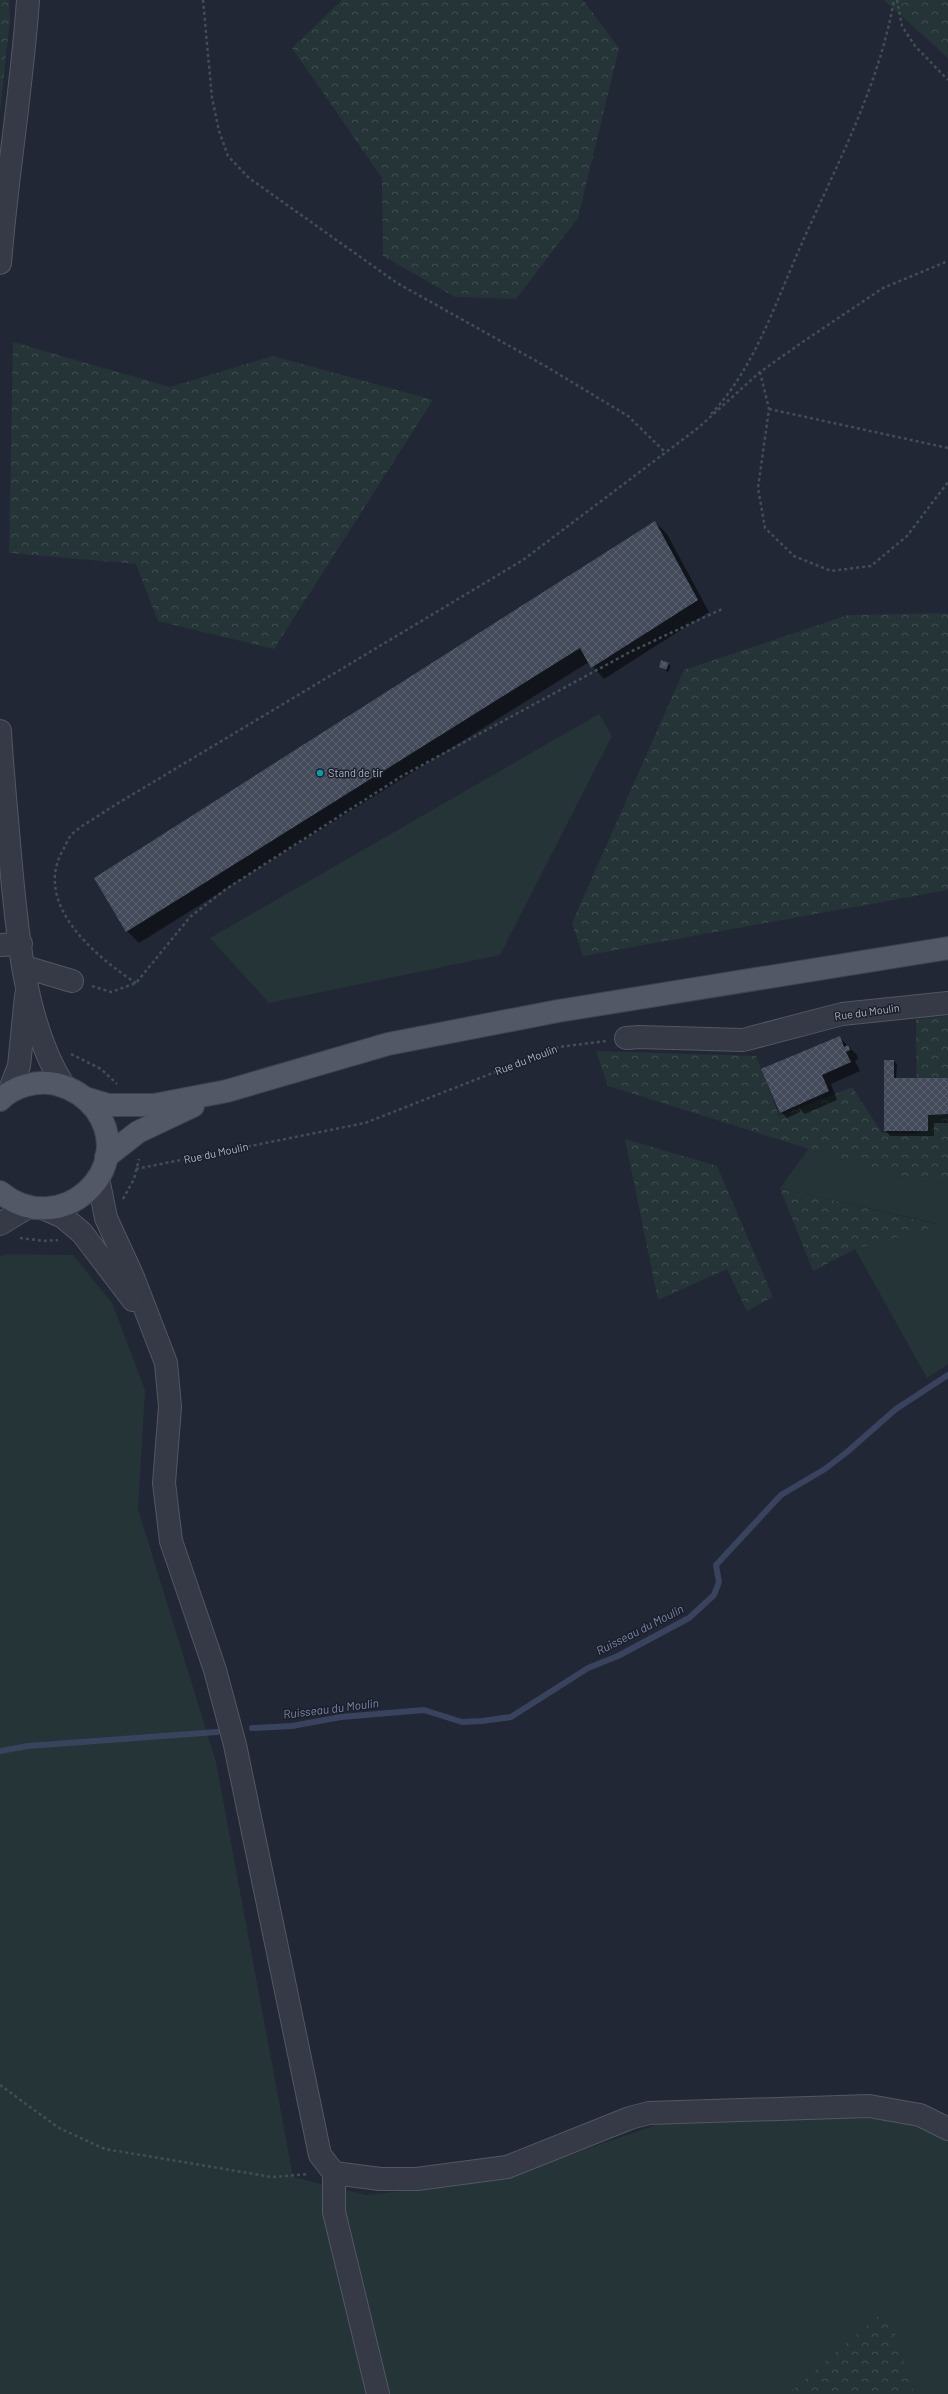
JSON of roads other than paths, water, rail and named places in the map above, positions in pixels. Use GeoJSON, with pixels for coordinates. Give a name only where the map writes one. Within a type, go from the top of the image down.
{"type":"FeatureCollection","features":[{"type":"Feature","properties":{"kind":"main road"},"geometry":{"type":"LineString","coordinates":[[4,1096],[36,1083],[64,1086],[85,1098],[108,1105],[154,1105],[227,1091],[388,1044],[558,1011],[948,948]]}},
{"type":"Feature","properties":{"kind":"main road"},"geometry":{"type":"LineString","coordinates":[[106,1157],[119,1144],[148,1126],[227,1091]]}},
{"type":"Feature","properties":{"kind":"main road"},"geometry":{"type":"LineString","coordinates":[[0,1192],[13,1201],[37,1208],[72,1203],[87,1192],[98,1178],[106,1157],[106,1135],[99,1115],[85,1098]]}},
{"type":"Feature","properties":{"kind":"street"},"geometry":{"type":"LineString","coordinates":[[0,262],[4,210],[24,47],[28,0]]}},
{"type":"Feature","properties":{"kind":"street"},"geometry":{"type":"LineString","coordinates":[[0,731],[14,906],[10,944],[26,977],[46,1050],[54,1070],[64,1086]]}},
{"type":"Feature","properties":{"kind":"street"},"geometry":{"type":"LineString","coordinates":[[26,977],[72,981]]}},
{"type":"Feature","properties":{"kind":"street"},"geometry":{"type":"LineString","coordinates":[[4,1096],[19,1066],[26,977]]}},
{"type":"Feature","properties":{"kind":"street","name":"Rue du Moulin"},"geometry":{"type":"LineString","coordinates":[[626,1038],[639,1037],[743,1040],[842,1014],[948,1003]]}},
{"type":"Feature","properties":{"kind":"street"},"geometry":{"type":"LineString","coordinates":[[98,1178],[106,1218],[152,1326],[166,1363],[170,1407],[164,1483],[171,1541],[215,1670],[235,1745],[320,2155],[334,2173],[334,2212],[378,2394]]}},
{"type":"Feature","properties":{"kind":"street"},"geometry":{"type":"LineString","coordinates":[[6,1230],[37,1208],[63,1216],[91,1243],[152,1326]]}},
{"type":"Feature","properties":{"kind":"street"},"geometry":{"type":"LineString","coordinates":[[334,2173],[380,2179],[417,2179],[507,2168],[630,2118],[650,2113],[869,2106],[920,2115],[948,2129]]}},
{"type":"Feature","properties":{"kind":"waterway","name":"Ruisseau du Moulin"},"geometry":{"type":"LineString","coordinates":[[252,1728],[292,1726],[341,1717],[424,1710],[462,1722],[511,1717],[588,1668],[618,1656],[689,1618],[714,1595],[719,1582],[716,1565],[781,1495],[825,1469],[847,1452],[896,1409],[948,1375]]}},
{"type":"Feature","properties":{"kind":"waterway","name":"Ruisseau du Moulin"},"geometry":{"type":"LineString","coordinates":[[0,1751],[28,1746],[217,1732]]}},
{"type":"Feature","properties":{"kind":"place","name":"Stand de tir"},"geometry":{"type":"Point","coordinates":[320,773]}}]}
